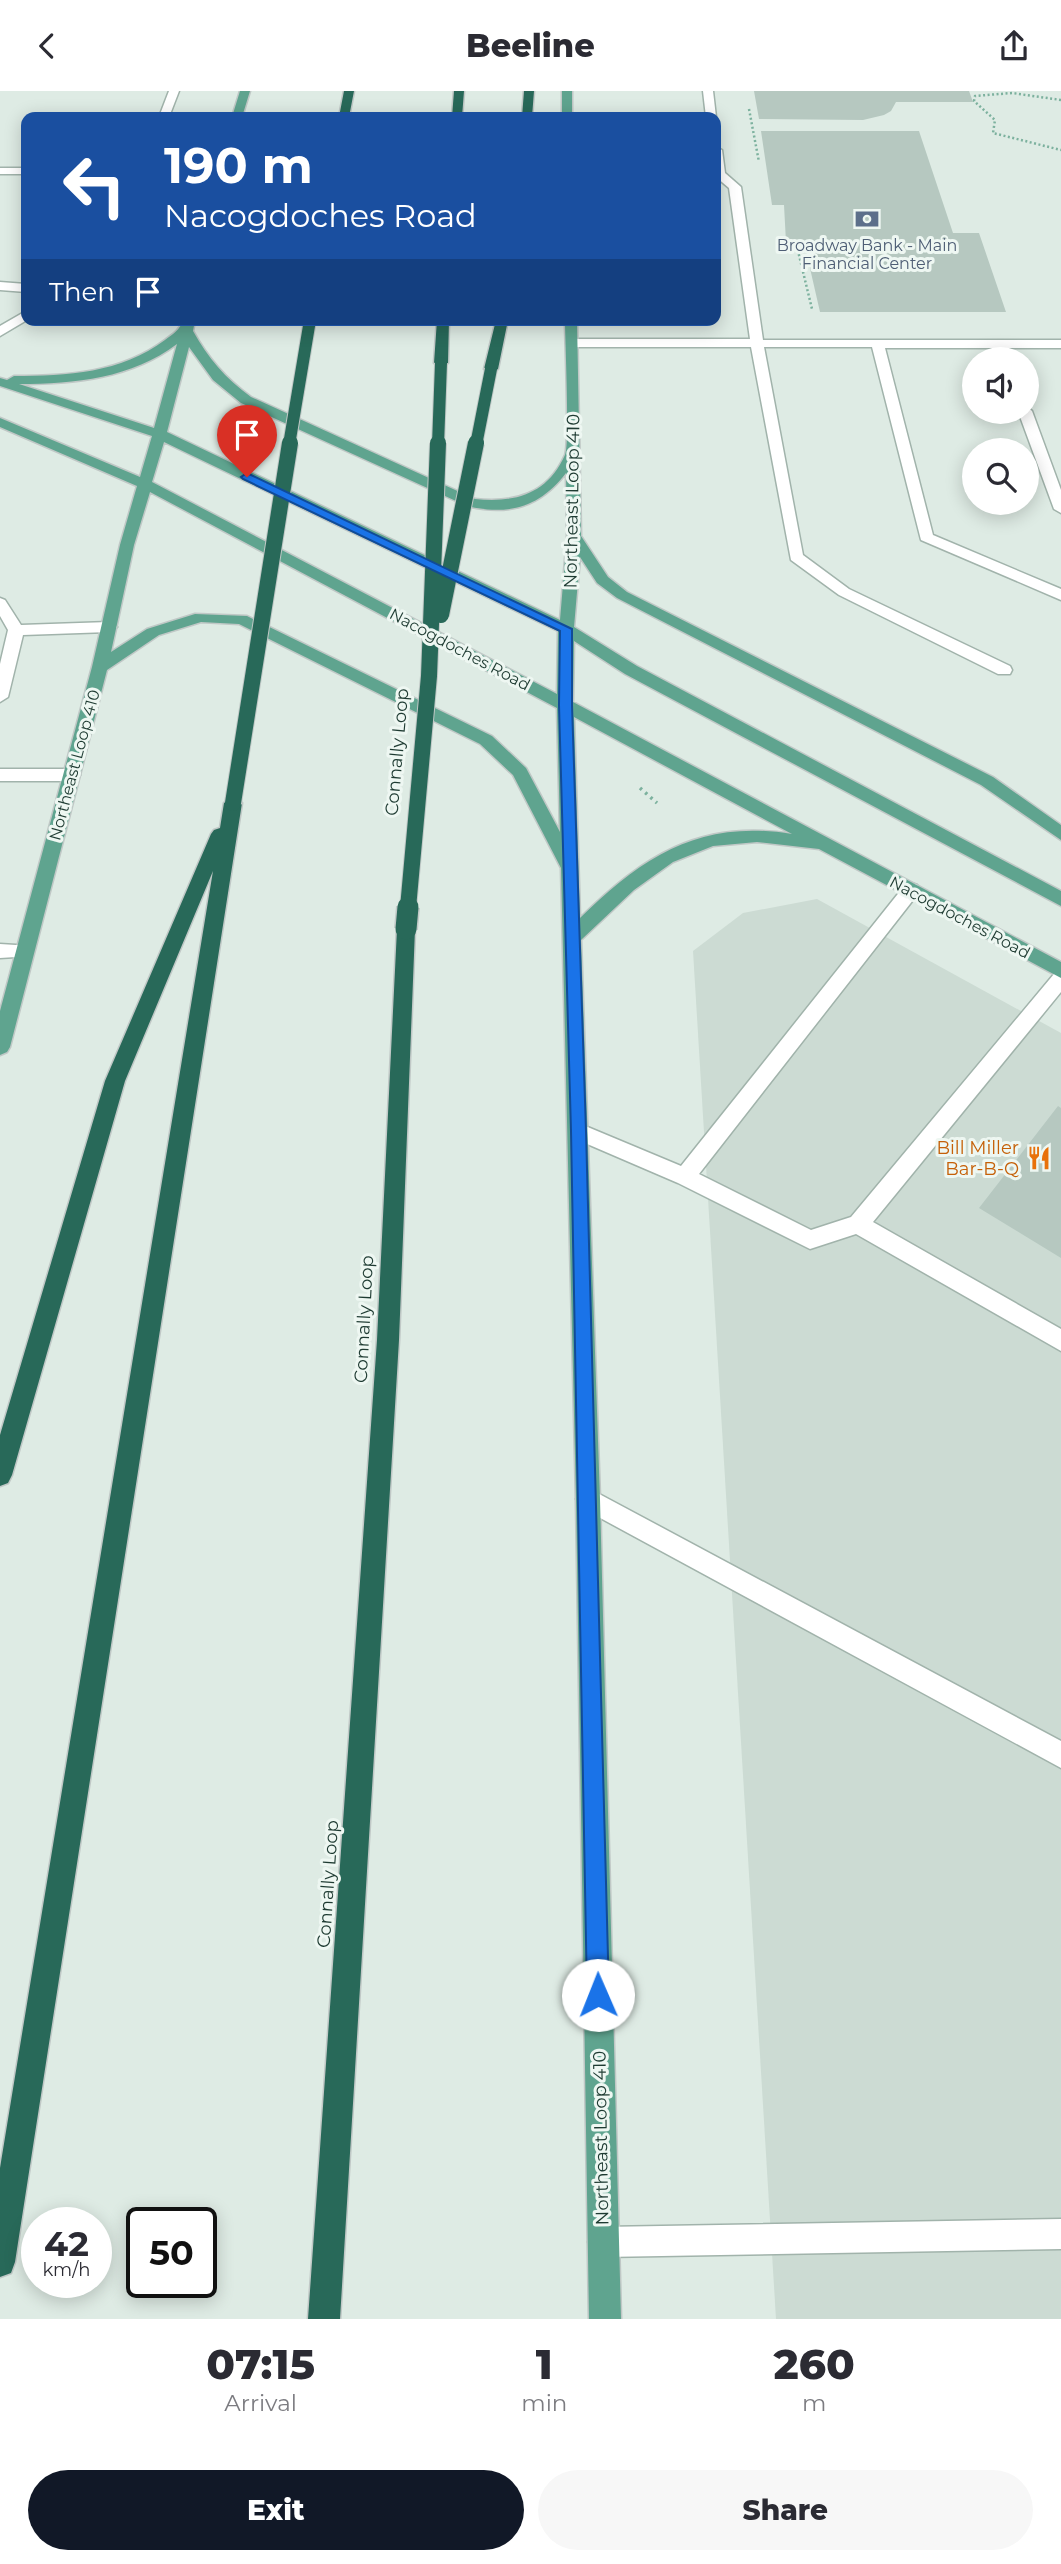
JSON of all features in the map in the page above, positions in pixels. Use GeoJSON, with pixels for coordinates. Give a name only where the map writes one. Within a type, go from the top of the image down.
{"type":"FeatureCollection","features":[{"type":"Feature","properties":{"kind":"highway"},"geometry":{"type":"LineString","coordinates":[[345,112],[349,91]]}},
{"type":"Feature","properties":{"kind":"highway"},"geometry":{"type":"LineString","coordinates":[[457,112],[459,91]]}},
{"type":"Feature","properties":{"kind":"highway"},"geometry":{"type":"LineString","coordinates":[[527,112],[528,91]]}},
{"type":"Feature","properties":{"kind":"highway"},"geometry":{"type":"LineString","coordinates":[[0,2262],[309,326]]}},
{"type":"Feature","properties":{"kind":"highway","name":"Connally Loop"},"geometry":{"type":"LineString","coordinates":[[324,2319],[388,1340],[405,929],[429,676],[443,326]]}},
{"type":"Feature","properties":{"kind":"highway"},"geometry":{"type":"LineString","coordinates":[[429,676],[501,326]]}},
{"type":"Feature","properties":{"kind":"highway"},"geometry":{"type":"LineString","coordinates":[[0,1475],[115,1081],[233,803]]}},
{"type":"Feature","properties":{"kind":"main road"},"geometry":{"type":"LineString","coordinates":[[239,112],[245,91]]}},
{"type":"Feature","properties":{"kind":"main road"},"geometry":{"type":"LineString","coordinates":[[567,91],[567,112]]}},
{"type":"Feature","properties":{"kind":"main road"},"geometry":{"type":"LineString","coordinates":[[0,381],[69,377],[125,365],[153,354],[187,326]]}},
{"type":"Feature","properties":{"kind":"main road"},"geometry":{"type":"LineString","coordinates":[[188,326],[203,361],[218,380],[246,400],[471,503],[494,506],[519,504],[540,495],[553,483],[574,451]]}},
{"type":"Feature","properties":{"kind":"main road","name":"Northeast Loop 410"},"geometry":{"type":"LineString","coordinates":[[0,1047],[100,667],[127,545],[188,326]]}},
{"type":"Feature","properties":{"kind":"main road","name":"Northeast Loop 410"},"geometry":{"type":"LineString","coordinates":[[572,326],[575,535],[566,629],[565,705],[579,1131],[605,2319]]}},
{"type":"Feature","properties":{"kind":"main road"},"geometry":{"type":"LineString","coordinates":[[0,381],[159,434],[566,629],[631,670],[1061,899]]}},
{"type":"Feature","properties":{"kind":"main road","name":"Nacogdoches Road"},"geometry":{"type":"LineString","coordinates":[[0,422],[145,484],[1061,971]]}},
{"type":"Feature","properties":{"kind":"main road"},"geometry":{"type":"LineString","coordinates":[[575,535],[601,580],[622,595],[987,782],[1061,834]]}},
{"type":"Feature","properties":{"kind":"main road"},"geometry":{"type":"LineString","coordinates":[[100,667],[153,632],[164,628],[200,617],[242,619],[485,740],[520,772],[569,868]]}},
{"type":"Feature","properties":{"kind":"main road"},"geometry":{"type":"LineString","coordinates":[[573,937],[617,893],[649,866],[692,846],[739,836],[827,845]]}},
{"type":"Feature","properties":{"kind":"lane"},"geometry":{"type":"LineString","coordinates":[[166,112],[174,91]]}},
{"type":"Feature","properties":{"kind":"lane"},"geometry":{"type":"LineString","coordinates":[[708,91],[710,112]]}},
{"type":"Feature","properties":{"kind":"lane"},"geometry":{"type":"LineString","coordinates":[[0,171],[21,171]]}},
{"type":"Feature","properties":{"kind":"lane"},"geometry":{"type":"LineString","coordinates":[[721,176],[735,187],[757,343],[796,557],[844,592],[1004,670]]}},
{"type":"Feature","properties":{"kind":"lane"},"geometry":{"type":"LineString","coordinates":[[0,286],[21,288]]}},
{"type":"Feature","properties":{"kind":"lane"},"geometry":{"type":"LineString","coordinates":[[0,332],[21,318]]}},
{"type":"Feature","properties":{"kind":"lane"},"geometry":{"type":"LineString","coordinates":[[572,343],[1061,344]]}},
{"type":"Feature","properties":{"kind":"lane"},"geometry":{"type":"LineString","coordinates":[[877,343],[926,537],[1061,594]]}},
{"type":"Feature","properties":{"kind":"lane"},"geometry":{"type":"LineString","coordinates":[[1030,424],[1061,509]]}},
{"type":"Feature","properties":{"kind":"lane"},"geometry":{"type":"LineString","coordinates":[[0,603],[8,630],[0,697]]}},
{"type":"Feature","properties":{"kind":"lane"},"geometry":{"type":"LineString","coordinates":[[8,630],[109,627]]}},
{"type":"Feature","properties":{"kind":"lane"},"geometry":{"type":"LineString","coordinates":[[0,775],[72,775]]}},
{"type":"Feature","properties":{"kind":"lane"},"geometry":{"type":"LineString","coordinates":[[685,1177],[911,890]]}},
{"type":"Feature","properties":{"kind":"lane"},"geometry":{"type":"LineString","coordinates":[[0,951],[25,951]]}},
{"type":"Feature","properties":{"kind":"lane"},"geometry":{"type":"LineString","coordinates":[[579,1131],[685,1177],[810,1240],[858,1224],[1061,979]]}},
{"type":"Feature","properties":{"kind":"lane"},"geometry":{"type":"LineString","coordinates":[[858,1224],[1061,1341]]}},
{"type":"Feature","properties":{"kind":"lane"},"geometry":{"type":"LineString","coordinates":[[588,1499],[1061,1755]]}},
{"type":"Feature","properties":{"kind":"lane"},"geometry":{"type":"LineString","coordinates":[[603,2242],[1061,2234]]}},
{"type":"Feature","properties":{"kind":"path"},"geometry":{"type":"LineString","coordinates":[[1061,100],[1000,92],[975,96],[974,101],[995,120],[993,133],[1061,150]]}},
{"type":"Feature","properties":{"kind":"path"},"geometry":{"type":"LineString","coordinates":[[798,251],[813,313]]}},
{"type":"Feature","properties":{"kind":"shaded area"},"geometry":{"type":"Polygon","coordinates":[[[817,899],[1061,1033],[1061,2319],[776,2319],[693,951],[743,913],[817,899]]]}},
{"type":"Feature","properties":{"kind":"building"},"geometry":{"type":"Polygon","coordinates":[[[754,91],[969,91],[973,102],[896,102],[891,111],[884,115],[863,120],[759,119],[754,91]]]}},
{"type":"Feature","properties":{"kind":"building","name":"Broadway Bank - Main Financial Center"},"geometry":{"type":"Polygon","coordinates":[[[761,131],[919,131],[953,233],[979,233],[1006,312],[820,312],[804,242],[786,242],[784,205],[772,205],[761,131]]]}},
{"type":"Feature","properties":{"kind":"building","name":"Bill Miller Bar-B-Q"},"geometry":{"type":"Polygon","coordinates":[[[1058,1106],[1061,1108],[1061,1258],[979,1208],[1058,1106]]]}},
{"type":"Feature","properties":{"kind":"place","name":"Broadway Bank - Main Financial Center"},"geometry":{"type":"Point","coordinates":[867,219]}},
{"type":"Feature","properties":{"kind":"place","name":"Bill Miller Bar-B-Q"},"geometry":{"type":"Point","coordinates":[1039,1158]}},
{"type":"Feature","properties":{"kind":"route"},"geometry":{"type":"LineString","coordinates":[[247,477],[566,629],[565,705],[569,755],[569,868],[579,1131],[598,1995]]}}]}
